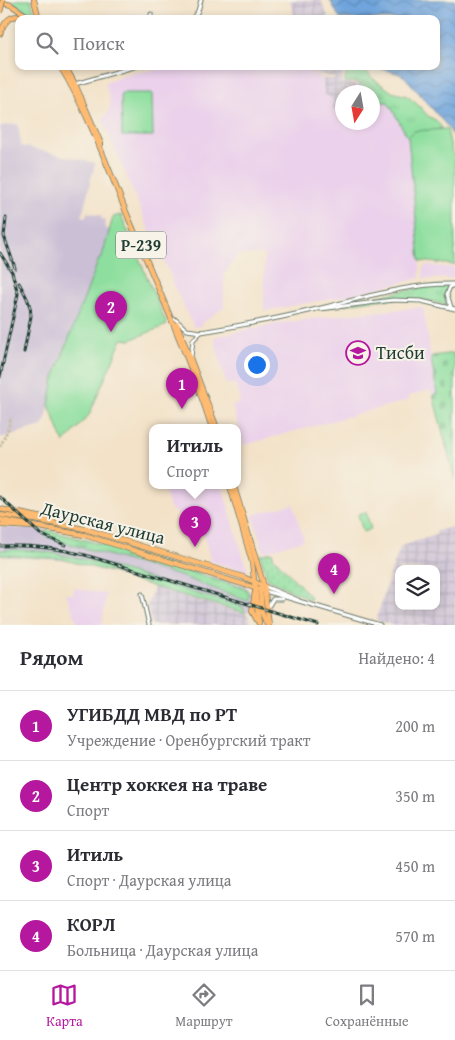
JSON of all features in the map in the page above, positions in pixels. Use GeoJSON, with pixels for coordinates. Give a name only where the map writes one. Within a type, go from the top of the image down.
{"type":"FeatureCollection","features":[{"type":"Feature","properties":{"kind":"main road"},"geometry":{"type":"LineString","coordinates":[[1,1],[11,0]]}},
{"type":"Feature","properties":{"kind":"main road"},"geometry":{"type":"LineString","coordinates":[[34,0],[38,15]]}},
{"type":"Feature","properties":{"kind":"main road"},"geometry":{"type":"LineString","coordinates":[[0,12],[1,1]]}},
{"type":"Feature","properties":{"kind":"main road"},"geometry":{"type":"LineString","coordinates":[[1,1],[26,15]]}},
{"type":"Feature","properties":{"kind":"main road"},"geometry":{"type":"LineString","coordinates":[[0,34],[8,18],[15,17]]}},
{"type":"Feature","properties":{"kind":"main road","name":"Р-239"},"geometry":{"type":"LineString","coordinates":[[62,70],[82,108],[174,324],[211,424]]}},
{"type":"Feature","properties":{"kind":"main road","name":"Р-239"},"geometry":{"type":"LineString","coordinates":[[67,70],[75,84],[175,319],[215,424]]}},
{"type":"Feature","properties":{"kind":"main road"},"geometry":{"type":"LineString","coordinates":[[231,489],[252,562],[255,582],[261,589],[262,610],[268,625]]}},
{"type":"Feature","properties":{"kind":"main road"},"geometry":{"type":"LineString","coordinates":[[235,489],[267,608],[268,625]]}},
{"type":"Feature","properties":{"kind":"main road"},"geometry":{"type":"LineString","coordinates":[[0,509],[39,516],[65,528]]}},
{"type":"Feature","properties":{"kind":"main road","name":"Даурская улица"},"geometry":{"type":"LineString","coordinates":[[2,515],[114,540],[255,582],[261,589]]}},
{"type":"Feature","properties":{"kind":"main road"},"geometry":{"type":"LineString","coordinates":[[0,520],[65,528]]}},
{"type":"Feature","properties":{"kind":"main road"},"geometry":{"type":"LineString","coordinates":[[0,525],[65,528]]}},
{"type":"Feature","properties":{"kind":"main road","name":"Даурская улица"},"geometry":{"type":"LineString","coordinates":[[114,540],[261,589]]}},
{"type":"Feature","properties":{"kind":"main road"},"geometry":{"type":"LineString","coordinates":[[259,624],[261,589]]}},
{"type":"Feature","properties":{"kind":"street"},"geometry":{"type":"LineString","coordinates":[[195,15],[201,0]]}},
{"type":"Feature","properties":{"kind":"street"},"geometry":{"type":"LineString","coordinates":[[75,84],[123,70]]}},
{"type":"Feature","properties":{"kind":"street"},"geometry":{"type":"LineString","coordinates":[[175,319],[187,330],[201,332],[314,310],[402,289],[432,284],[455,284]]}},
{"type":"Feature","properties":{"kind":"street"},"geometry":{"type":"LineString","coordinates":[[453,309],[447,294],[450,287],[455,284]]}},
{"type":"Feature","properties":{"kind":"street"},"geometry":{"type":"LineString","coordinates":[[314,310],[393,300],[421,301],[453,309]]}},
{"type":"Feature","properties":{"kind":"street"},"geometry":{"type":"LineString","coordinates":[[191,359],[193,340],[201,332]]}},
{"type":"Feature","properties":{"kind":"street","name":"Даурская улица"},"geometry":{"type":"LineString","coordinates":[[261,589],[288,600],[310,605]]}},
{"type":"Feature","properties":{"kind":"street","name":"Даурская улица"},"geometry":{"type":"LineString","coordinates":[[261,589],[380,625]]}},
{"type":"Feature","properties":{"kind":"street"},"geometry":{"type":"LineString","coordinates":[[142,594],[149,625]]}},
{"type":"Feature","properties":{"kind":"street"},"geometry":{"type":"LineString","coordinates":[[267,608],[273,599],[288,600]]}},
{"type":"Feature","properties":{"kind":"shaded area"},"geometry":{"type":"Polygon","coordinates":[[[290,0],[321,0],[328,15],[294,15],[290,0]]]}},
{"type":"Feature","properties":{"kind":"shaded area"},"geometry":{"type":"Polygon","coordinates":[[[156,70],[310,70],[323,79],[324,94],[333,99],[335,130],[380,130],[380,90],[414,131],[408,137],[420,278],[340,297],[264,311],[264,254],[237,255],[224,275],[224,307],[202,323],[201,326],[194,327],[164,261],[162,261],[103,120],[110,108],[105,83],[131,73],[156,70]]]}},
{"type":"Feature","properties":{"kind":"shaded area"},"geometry":{"type":"Polygon","coordinates":[[[309,70],[344,70],[342,83],[355,84],[335,85],[335,110],[333,99],[324,94],[323,79],[335,79],[334,77],[310,72],[309,70]]]}},
{"type":"Feature","properties":{"kind":"shaded area"},"geometry":{"type":"Polygon","coordinates":[[[368,75],[376,85],[355,85],[355,84],[368,75]]]}},
{"type":"Feature","properties":{"kind":"shaded area"},"geometry":{"type":"Polygon","coordinates":[[[18,124],[21,146],[95,163],[82,216],[86,217],[87,212],[102,216],[101,219],[106,220],[105,228],[110,230],[101,260],[99,259],[54,378],[47,416],[42,426],[0,438],[0,126],[18,124]]]}},
{"type":"Feature","properties":{"kind":"shaded area"},"geometry":{"type":"Polygon","coordinates":[[[427,265],[455,268],[455,278],[423,279],[423,268],[427,265]]]}},
{"type":"Feature","properties":{"kind":"shaded area"},"geometry":{"type":"Polygon","coordinates":[[[423,307],[437,394],[433,395],[430,390],[409,396],[409,400],[244,445],[241,435],[241,424],[238,424],[232,406],[238,404],[240,400],[237,387],[234,384],[226,384],[214,337],[280,323],[423,307]]]}},
{"type":"Feature","properties":{"kind":"shaded area"},"geometry":{"type":"Polygon","coordinates":[[[164,489],[223,489],[248,572],[209,561],[210,557],[203,532],[189,533],[187,523],[170,508],[164,489]]]}},
{"type":"Feature","properties":{"kind":"shaded area"},"geometry":{"type":"Polygon","coordinates":[[[293,504],[304,540],[264,552],[253,515],[293,504]]]}},
{"type":"Feature","properties":{"kind":"shaded area"},"geometry":{"type":"Polygon","coordinates":[[[455,526],[455,625],[392,625],[376,620],[401,546],[436,535],[437,531],[455,526]]]}},
{"type":"Feature","properties":{"kind":"shaded area"},"geometry":{"type":"Polygon","coordinates":[[[0,527],[48,530],[89,540],[245,586],[252,595],[249,612],[246,614],[85,565],[62,560],[0,556],[0,527]]]}},
{"type":"Feature","properties":{"kind":"shaded area"},"geometry":{"type":"Polygon","coordinates":[[[74,588],[106,594],[102,625],[78,625],[66,593],[73,595],[74,588]]]}},
{"type":"Feature","properties":{"kind":"shaded area"},"geometry":{"type":"Polygon","coordinates":[[[154,588],[248,615],[251,625],[152,625],[147,605],[154,588]]]}},
{"type":"Feature","properties":{"kind":"green space"},"geometry":{"type":"Polygon","coordinates":[[[16,0],[31,0],[35,15],[31,15],[12,2],[16,0]]]}},
{"type":"Feature","properties":{"kind":"green space"},"geometry":{"type":"Polygon","coordinates":[[[346,70],[366,70],[371,77],[392,92],[407,96],[428,116],[437,121],[442,128],[419,134],[411,143],[388,102],[380,102],[380,85],[360,85],[357,82],[345,82],[346,70]]]}},
{"type":"Feature","properties":{"kind":"green space"},"geometry":{"type":"Polygon","coordinates":[[[121,93],[152,93],[153,136],[122,136],[121,93]]]}},
{"type":"Feature","properties":{"kind":"green space"},"geometry":{"type":"Polygon","coordinates":[[[447,129],[452,153],[455,155],[455,265],[420,261],[408,137],[414,131],[447,129]]]}},
{"type":"Feature","properties":{"kind":"green space"},"geometry":{"type":"Polygon","coordinates":[[[121,215],[167,325],[130,340],[122,339],[89,415],[64,443],[49,405],[54,378],[99,259],[101,260],[113,217],[121,215]]]}},
{"type":"Feature","properties":{"kind":"green space"},"geometry":{"type":"Polygon","coordinates":[[[433,286],[450,286],[445,295],[447,305],[416,299],[385,299],[323,308],[402,291],[433,286]]]}},
{"type":"Feature","properties":{"kind":"green space"},"geometry":{"type":"Polygon","coordinates":[[[455,353],[455,480],[433,395],[437,394],[431,358],[432,356],[455,353]]]}},
{"type":"Feature","properties":{"kind":"green space"},"geometry":{"type":"Polygon","coordinates":[[[366,512],[371,529],[363,532],[358,514],[366,512]]]}},
{"type":"Feature","properties":{"kind":"green space"},"geometry":{"type":"Polygon","coordinates":[[[47,530],[112,547],[246,589],[249,594],[247,601],[183,577],[53,539],[43,534],[47,530]]]}},
{"type":"Feature","properties":{"kind":"green space"},"geometry":{"type":"Polygon","coordinates":[[[0,550],[39,551],[95,562],[243,607],[245,613],[154,587],[115,573],[61,559],[0,555],[0,550]]]}},
{"type":"Feature","properties":{"kind":"green space"},"geometry":{"type":"Polygon","coordinates":[[[272,552],[274,558],[311,597],[310,600],[268,579],[260,555],[272,552]]]}},
{"type":"Feature","properties":{"kind":"water"},"geometry":{"type":"Polygon","coordinates":[[[330,0],[455,0],[455,138],[405,77],[386,70],[440,70],[440,15],[338,15],[330,0]]]}},
{"type":"Feature","properties":{"kind":"tunnel"},"geometry":{"type":"LineString","coordinates":[[0,447],[11,417]]}},
{"type":"Feature","properties":{"kind":"railway"},"geometry":{"type":"LineString","coordinates":[[6,218],[4,236],[15,268]]}},
{"type":"Feature","properties":{"kind":"railway"},"geometry":{"type":"LineString","coordinates":[[0,253],[12,272],[18,294],[0,377]]}},
{"type":"Feature","properties":{"kind":"railway"},"geometry":{"type":"LineString","coordinates":[[19,283],[31,311],[24,352]]}},
{"type":"Feature","properties":{"kind":"railway"},"geometry":{"type":"LineString","coordinates":[[0,497],[40,534],[65,545]]}},
{"type":"Feature","properties":{"kind":"railway"},"geometry":{"type":"LineString","coordinates":[[0,546],[64,550],[85,555],[318,625]]}},
{"type":"Feature","properties":{"kind":"place","name":"Центр хоккея на траве"},"geometry":{"type":"Point","coordinates":[111,332]}},
{"type":"Feature","properties":{"kind":"place","name":"Тисби"},"geometry":{"type":"Point","coordinates":[358,353]}},
{"type":"Feature","properties":{"kind":"place","name":"УГИБДД МВД по РТ"},"geometry":{"type":"Point","coordinates":[182,409]}},
{"type":"Feature","properties":{"kind":"place","name":"Итиль"},"geometry":{"type":"Point","coordinates":[195,547]}},
{"type":"Feature","properties":{"kind":"place","name":"КОРЛ"},"geometry":{"type":"Point","coordinates":[334,594]}}]}
